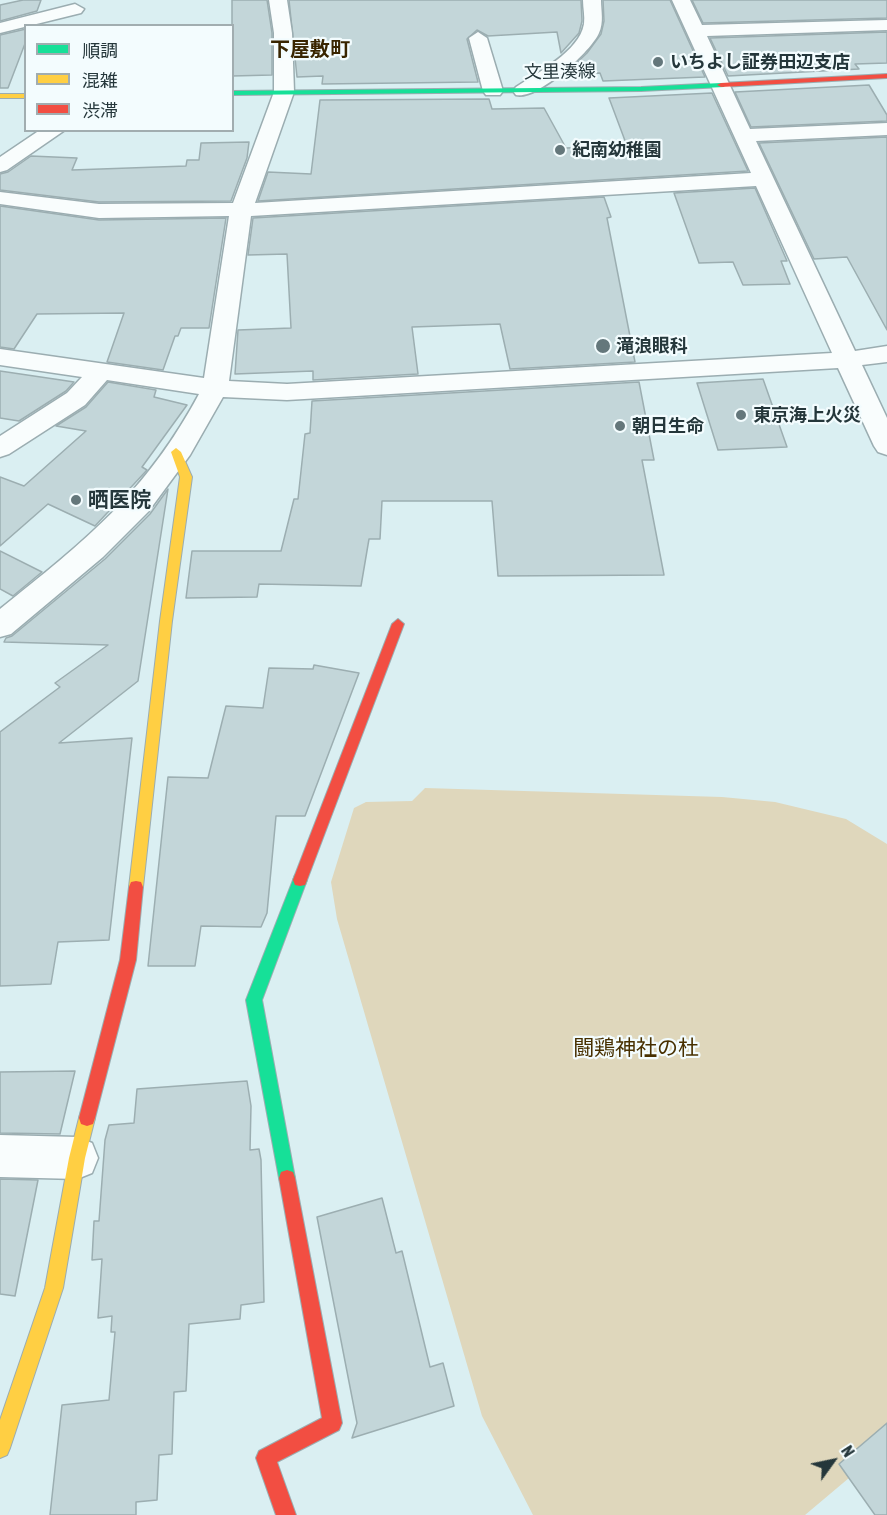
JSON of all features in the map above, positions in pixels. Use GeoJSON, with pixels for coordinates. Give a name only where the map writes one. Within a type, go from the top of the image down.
{"type":"FeatureCollection","features":[{"type":"Feature","properties":{"kind":"street"},"geometry":{"type":"LineString","coordinates":[[0,626],[106,538],[161,477],[202,413],[215,388],[241,210],[284,92],[283,33],[278,0]]}},
{"type":"Feature","properties":{"kind":"street"},"geometry":{"type":"LineString","coordinates":[[523,91],[578,50],[588,38],[593,24],[592,0]]}},
{"type":"Feature","properties":{"kind":"street"},"geometry":{"type":"LineString","coordinates":[[681,0],[887,446]]}},
{"type":"Feature","properties":{"kind":"street"},"geometry":{"type":"LineString","coordinates":[[0,28],[74,12]]}},
{"type":"Feature","properties":{"kind":"street"},"geometry":{"type":"LineString","coordinates":[[697,31],[887,25]]}},
{"type":"Feature","properties":{"kind":"street"},"geometry":{"type":"LineString","coordinates":[[478,38],[493,91]]}},
{"type":"Feature","properties":{"kind":"street","name":"文里湊線"},"geometry":{"type":"LineString","coordinates":[[234,93],[523,91],[720,86],[887,75]]}},
{"type":"Feature","properties":{"kind":"street"},"geometry":{"type":"LineString","coordinates":[[0,96],[24,96]]}},
{"type":"Feature","properties":{"kind":"street"},"geometry":{"type":"LineString","coordinates":[[742,135],[887,129]]}},
{"type":"Feature","properties":{"kind":"street"},"geometry":{"type":"LineString","coordinates":[[0,165],[52,132]]}},
{"type":"Feature","properties":{"kind":"street"},"geometry":{"type":"LineString","coordinates":[[0,198],[99,211],[241,210],[763,178]]}},
{"type":"Feature","properties":{"kind":"street"},"geometry":{"type":"LineString","coordinates":[[0,357],[215,388],[287,392],[846,360],[887,354]]}},
{"type":"Feature","properties":{"kind":"street"},"geometry":{"type":"LineString","coordinates":[[0,447],[76,399],[100,373]]}},
{"type":"Feature","properties":{"kind":"street"},"geometry":{"type":"LineString","coordinates":[[0,1448],[54,1288],[77,1158],[128,960],[166,621],[186,477],[176,452]]}},
{"type":"Feature","properties":{"kind":"street"},"geometry":{"type":"LineString","coordinates":[[286,1515],[266,1458],[332,1423],[254,1000],[398,624]]}},
{"type":"Feature","properties":{"kind":"street"},"geometry":{"type":"LineString","coordinates":[[0,1156],[77,1158]]}},
{"type":"Feature","properties":{"kind":"green space","name":"闘鶏神社の杜"},"geometry":{"type":"Polygon","coordinates":[[[425,788],[722,797],[775,802],[846,819],[887,844],[887,1446],[805,1515],[533,1515],[482,1416],[337,919],[331,882],[354,808],[366,802],[412,801],[425,788]]]}},
{"type":"Feature","properties":{"kind":"building"},"geometry":{"type":"Polygon","coordinates":[[[23,0],[41,0],[37,11],[0,21],[0,5],[23,0]]]}},
{"type":"Feature","properties":{"kind":"building"},"geometry":{"type":"Polygon","coordinates":[[[232,0],[267,0],[272,33],[272,75],[234,76],[234,24],[232,24],[232,0]]]}},
{"type":"Feature","properties":{"kind":"building"},"geometry":{"type":"Polygon","coordinates":[[[289,0],[581,0],[582,21],[579,33],[561,53],[557,32],[488,36],[477,30],[467,39],[478,82],[322,84],[323,76],[297,77],[289,0]]]}},
{"type":"Feature","properties":{"kind":"building"},"geometry":{"type":"Polygon","coordinates":[[[603,0],[670,0],[705,77],[603,81],[600,73],[565,74],[587,53],[601,34],[604,21],[603,0]]]}},
{"type":"Feature","properties":{"kind":"building"},"geometry":{"type":"Polygon","coordinates":[[[692,0],[887,0],[887,18],[703,23],[692,0]]]}},
{"type":"Feature","properties":{"kind":"building"},"geometry":{"type":"Polygon","coordinates":[[[24,29],[24,46],[8,88],[0,88],[0,35],[24,29]]]}},
{"type":"Feature","properties":{"kind":"building"},"geometry":{"type":"Polygon","coordinates":[[[887,32],[887,63],[855,64],[859,69],[728,76],[710,38],[887,32]]]}},
{"type":"Feature","properties":{"kind":"building"},"geometry":{"type":"Polygon","coordinates":[[[869,85],[887,115],[887,121],[751,127],[735,92],[869,85]]]}},
{"type":"Feature","properties":{"kind":"building"},"geometry":{"type":"Polygon","coordinates":[[[712,93],[748,171],[258,201],[268,172],[311,174],[320,100],[489,99],[492,109],[544,108],[566,148],[627,146],[609,98],[712,93]]]}},
{"type":"Feature","properties":{"kind":"building"},"geometry":{"type":"Polygon","coordinates":[[[887,137],[887,330],[847,257],[814,259],[759,143],[887,137]]]}},
{"type":"Feature","properties":{"kind":"building"},"geometry":{"type":"Polygon","coordinates":[[[249,142],[247,158],[231,201],[99,202],[0,190],[0,174],[8,172],[31,156],[77,158],[72,170],[186,166],[187,160],[199,160],[201,143],[249,142]]]}},
{"type":"Feature","properties":{"kind":"building"},"geometry":{"type":"Polygon","coordinates":[[[755,188],[787,261],[781,261],[790,284],[743,285],[733,262],[699,263],[674,193],[755,188]]]}},
{"type":"Feature","properties":{"kind":"building"},"geometry":{"type":"Polygon","coordinates":[[[604,197],[611,217],[607,218],[635,362],[510,369],[500,324],[412,327],[418,374],[313,380],[313,371],[235,374],[238,330],[291,328],[287,254],[248,255],[253,218],[604,197]]]}},
{"type":"Feature","properties":{"kind":"building"},"geometry":{"type":"Polygon","coordinates":[[[0,206],[99,220],[226,218],[209,328],[181,328],[178,336],[175,336],[163,370],[107,362],[124,313],[37,314],[14,349],[0,347],[0,206]]]}},
{"type":"Feature","properties":{"kind":"building"},"geometry":{"type":"Polygon","coordinates":[[[0,371],[74,382],[66,391],[19,421],[0,418],[0,371]]]}},
{"type":"Feature","properties":{"kind":"building","name":"東京海上火災"},"geometry":{"type":"Polygon","coordinates":[[[763,379],[787,447],[718,450],[697,383],[763,379]]]}},
{"type":"Feature","properties":{"kind":"building"},"geometry":{"type":"Polygon","coordinates":[[[108,382],[156,390],[154,397],[187,405],[142,467],[147,470],[95,526],[48,504],[0,546],[0,477],[24,486],[86,431],[56,426],[86,407],[108,382]]]}},
{"type":"Feature","properties":{"kind":"building"},"geometry":{"type":"Polygon","coordinates":[[[639,382],[654,460],[642,460],[664,575],[498,576],[492,501],[382,501],[380,539],[369,539],[361,586],[259,584],[257,597],[186,598],[192,551],[281,551],[294,499],[298,499],[305,434],[310,433],[312,401],[639,382]]]}},
{"type":"Feature","properties":{"kind":"building"},"geometry":{"type":"Polygon","coordinates":[[[168,489],[138,681],[59,743],[132,738],[109,940],[58,942],[51,984],[0,986],[0,732],[60,687],[55,683],[108,645],[4,642],[6,638],[12,636],[105,559],[150,514],[168,489]]]}},
{"type":"Feature","properties":{"kind":"building"},"geometry":{"type":"Polygon","coordinates":[[[0,551],[42,572],[13,596],[0,589],[0,551]]]}},
{"type":"Feature","properties":{"kind":"building"},"geometry":{"type":"Polygon","coordinates":[[[314,665],[359,673],[305,816],[276,816],[267,913],[261,927],[201,926],[195,966],[148,966],[168,777],[208,778],[226,706],[263,708],[269,668],[313,669],[314,665]]]}},
{"type":"Feature","properties":{"kind":"building"},"geometry":{"type":"Polygon","coordinates":[[[75,1071],[60,1134],[0,1133],[0,1072],[75,1071]]]}},
{"type":"Feature","properties":{"kind":"building"},"geometry":{"type":"Polygon","coordinates":[[[247,1081],[251,1106],[250,1150],[259,1149],[261,1160],[264,1302],[241,1305],[240,1319],[189,1324],[186,1391],[174,1392],[172,1454],[159,1455],[157,1500],[136,1502],[136,1515],[50,1515],[62,1405],[109,1400],[115,1332],[111,1332],[112,1316],[98,1318],[102,1259],[92,1260],[94,1221],[99,1221],[105,1140],[109,1125],[134,1123],[137,1089],[247,1081]]]}},
{"type":"Feature","properties":{"kind":"building"},"geometry":{"type":"Polygon","coordinates":[[[0,1179],[38,1180],[15,1296],[0,1294],[0,1179]]]}},
{"type":"Feature","properties":{"kind":"building"},"geometry":{"type":"Polygon","coordinates":[[[382,1198],[396,1253],[402,1251],[430,1367],[443,1363],[454,1406],[352,1438],[357,1423],[317,1217],[382,1198]]]}},
{"type":"Feature","properties":{"kind":"building"},"geometry":{"type":"Polygon","coordinates":[[[887,1423],[887,1515],[875,1515],[839,1464],[887,1423]]]}},
{"type":"Feature","properties":{"kind":"traffic: fast"},"geometry":{"type":"LineString","coordinates":[[234,93],[641,89],[721,85]]}},
{"type":"Feature","properties":{"kind":"traffic: fast"},"geometry":{"type":"LineString","coordinates":[[287,1178],[254,1000],[300,880]]}},
{"type":"Feature","properties":{"kind":"traffic: slow"},"geometry":{"type":"LineString","coordinates":[[0,96],[24,96]]}},
{"type":"Feature","properties":{"kind":"traffic: slow"},"geometry":{"type":"LineString","coordinates":[[136,887],[166,621],[186,477],[176,452]]}},
{"type":"Feature","properties":{"kind":"traffic: slow"},"geometry":{"type":"LineString","coordinates":[[0,1448],[54,1288],[77,1158],[87,1118]]}},
{"type":"Feature","properties":{"kind":"traffic: jam"},"geometry":{"type":"LineString","coordinates":[[721,85],[887,76]]}},
{"type":"Feature","properties":{"kind":"traffic: jam"},"geometry":{"type":"LineString","coordinates":[[300,880],[398,624]]}},
{"type":"Feature","properties":{"kind":"traffic: jam"},"geometry":{"type":"LineString","coordinates":[[87,1118],[128,960],[136,887]]}},
{"type":"Feature","properties":{"kind":"traffic: jam"},"geometry":{"type":"LineString","coordinates":[[286,1515],[266,1458],[332,1423],[287,1178]]}},
{"type":"Feature","properties":{"kind":"place","name":"いちよし証券田辺支店"},"geometry":{"type":"Point","coordinates":[658,62]}},
{"type":"Feature","properties":{"kind":"place","name":"紀南幼稚園"},"geometry":{"type":"Point","coordinates":[560,150]}},
{"type":"Feature","properties":{"kind":"place","name":"滝浪眼科"},"geometry":{"type":"Point","coordinates":[603,346]}},
{"type":"Feature","properties":{"kind":"place","name":"東京海上火災"},"geometry":{"type":"Point","coordinates":[741,415]}},
{"type":"Feature","properties":{"kind":"place","name":"朝日生命"},"geometry":{"type":"Point","coordinates":[620,426]}},
{"type":"Feature","properties":{"kind":"place","name":"晒医院"},"geometry":{"type":"Point","coordinates":[76,500]}},
{"type":"Feature","properties":{"kind":"district","name":"下屋敷町"},"geometry":{"type":"Point","coordinates":[310,50]}}]}
